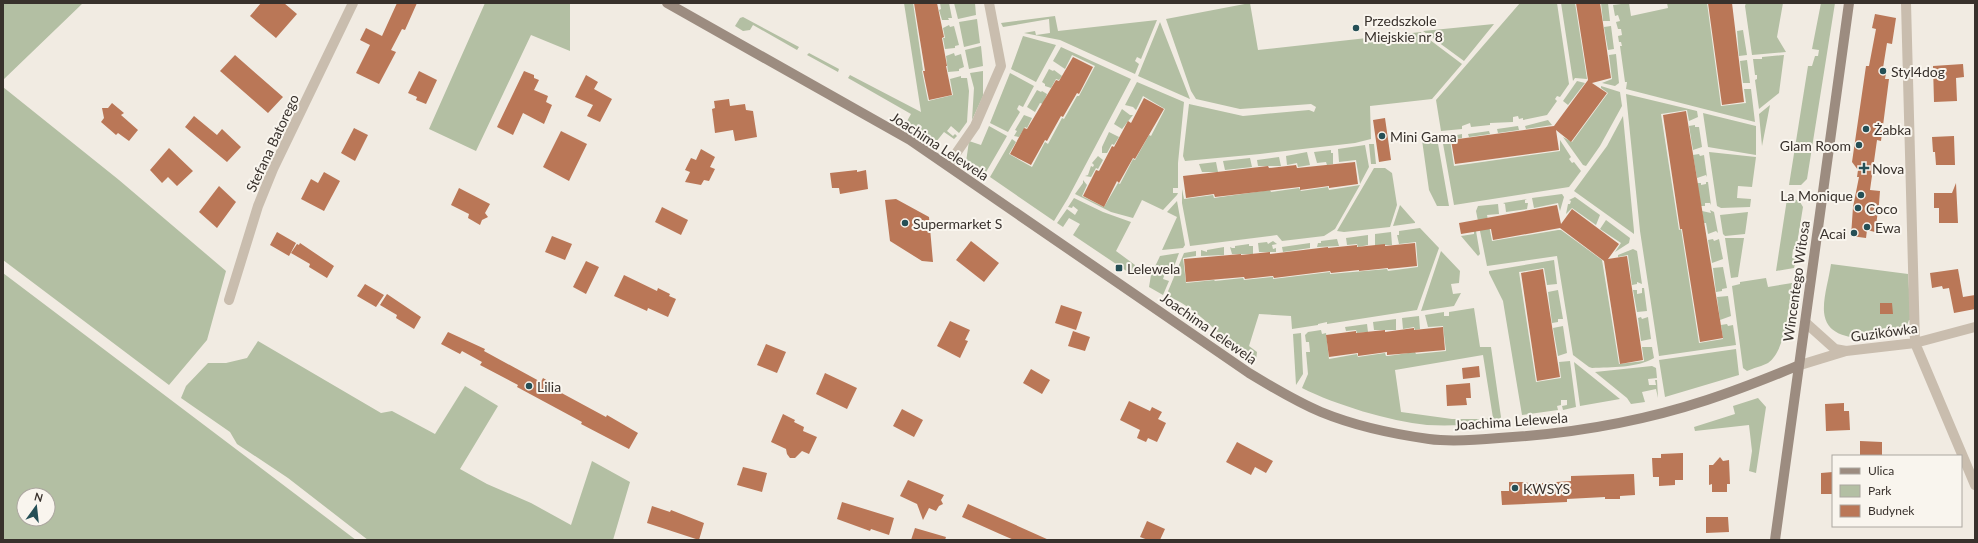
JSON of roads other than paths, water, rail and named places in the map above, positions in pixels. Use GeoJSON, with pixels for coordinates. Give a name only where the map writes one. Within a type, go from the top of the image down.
{"type":"FeatureCollection","features":[{"type":"Feature","properties":{"kind":"street","name":"Stefana Batorego"},"geometry":{"type":"LineString","coordinates":[[229,300],[258,206],[273,169],[353,3]]}},
{"type":"Feature","properties":{"kind":"street","name":"Joachima Lelewela"},"geometry":{"type":"LineString","coordinates":[[667,3],[910,140],[1249,373],[1320,412],[1383,430],[1431,440],[1511,438],[1572,431],[1653,415],[1706,400],[1798,366]]}},
{"type":"Feature","properties":{"kind":"street"},"geometry":{"type":"LineString","coordinates":[[948,165],[975,126],[1001,66],[989,3]]}},
{"type":"Feature","properties":{"kind":"street","name":"Wincentego Witosa"},"geometry":{"type":"LineString","coordinates":[[1774,540],[1798,366],[1806,323],[1821,196],[1849,3]]}},
{"type":"Feature","properties":{"kind":"street"},"geometry":{"type":"LineString","coordinates":[[1906,3],[1915,343],[1975,485]]}},
{"type":"Feature","properties":{"kind":"street"},"geometry":{"type":"LineString","coordinates":[[1806,323],[1834,349],[1846,351]]}},
{"type":"Feature","properties":{"kind":"street","name":"Guzikówka"},"geometry":{"type":"LineString","coordinates":[[1798,366],[1846,351],[1915,343],[1975,328]]}},
{"type":"Feature","properties":{"kind":"place","name":"Przedszkole Miejskie nr 8"},"geometry":{"type":"Point","coordinates":[1356,28]}},
{"type":"Feature","properties":{"kind":"place","name":"Styl4dog"},"geometry":{"type":"Point","coordinates":[1883,71]}},
{"type":"Feature","properties":{"kind":"place","name":"Żabka"},"geometry":{"type":"Point","coordinates":[1866,129]}},
{"type":"Feature","properties":{"kind":"place","name":"Mini Gama"},"geometry":{"type":"Point","coordinates":[1382,136]}},
{"type":"Feature","properties":{"kind":"place","name":"Glam Room"},"geometry":{"type":"Point","coordinates":[1859,145]}},
{"type":"Feature","properties":{"kind":"place","name":"Nova"},"geometry":{"type":"Point","coordinates":[1864,168]}},
{"type":"Feature","properties":{"kind":"place","name":"La Monique"},"geometry":{"type":"Point","coordinates":[1861,195]}},
{"type":"Feature","properties":{"kind":"place","name":"Coco"},"geometry":{"type":"Point","coordinates":[1858,208]}},
{"type":"Feature","properties":{"kind":"place","name":"Supermarket S"},"geometry":{"type":"Point","coordinates":[905,223]}},
{"type":"Feature","properties":{"kind":"place","name":"Ewa"},"geometry":{"type":"Point","coordinates":[1867,227]}},
{"type":"Feature","properties":{"kind":"place","name":"Acai"},"geometry":{"type":"Point","coordinates":[1854,233]}},
{"type":"Feature","properties":{"kind":"place","name":"Lelewela"},"geometry":{"type":"Point","coordinates":[1119,268]}},
{"type":"Feature","properties":{"kind":"place","name":"Lilia"},"geometry":{"type":"Point","coordinates":[529,386]}},
{"type":"Feature","properties":{"kind":"place","name":"KWSYS"},"geometry":{"type":"Point","coordinates":[1515,488]}}]}
